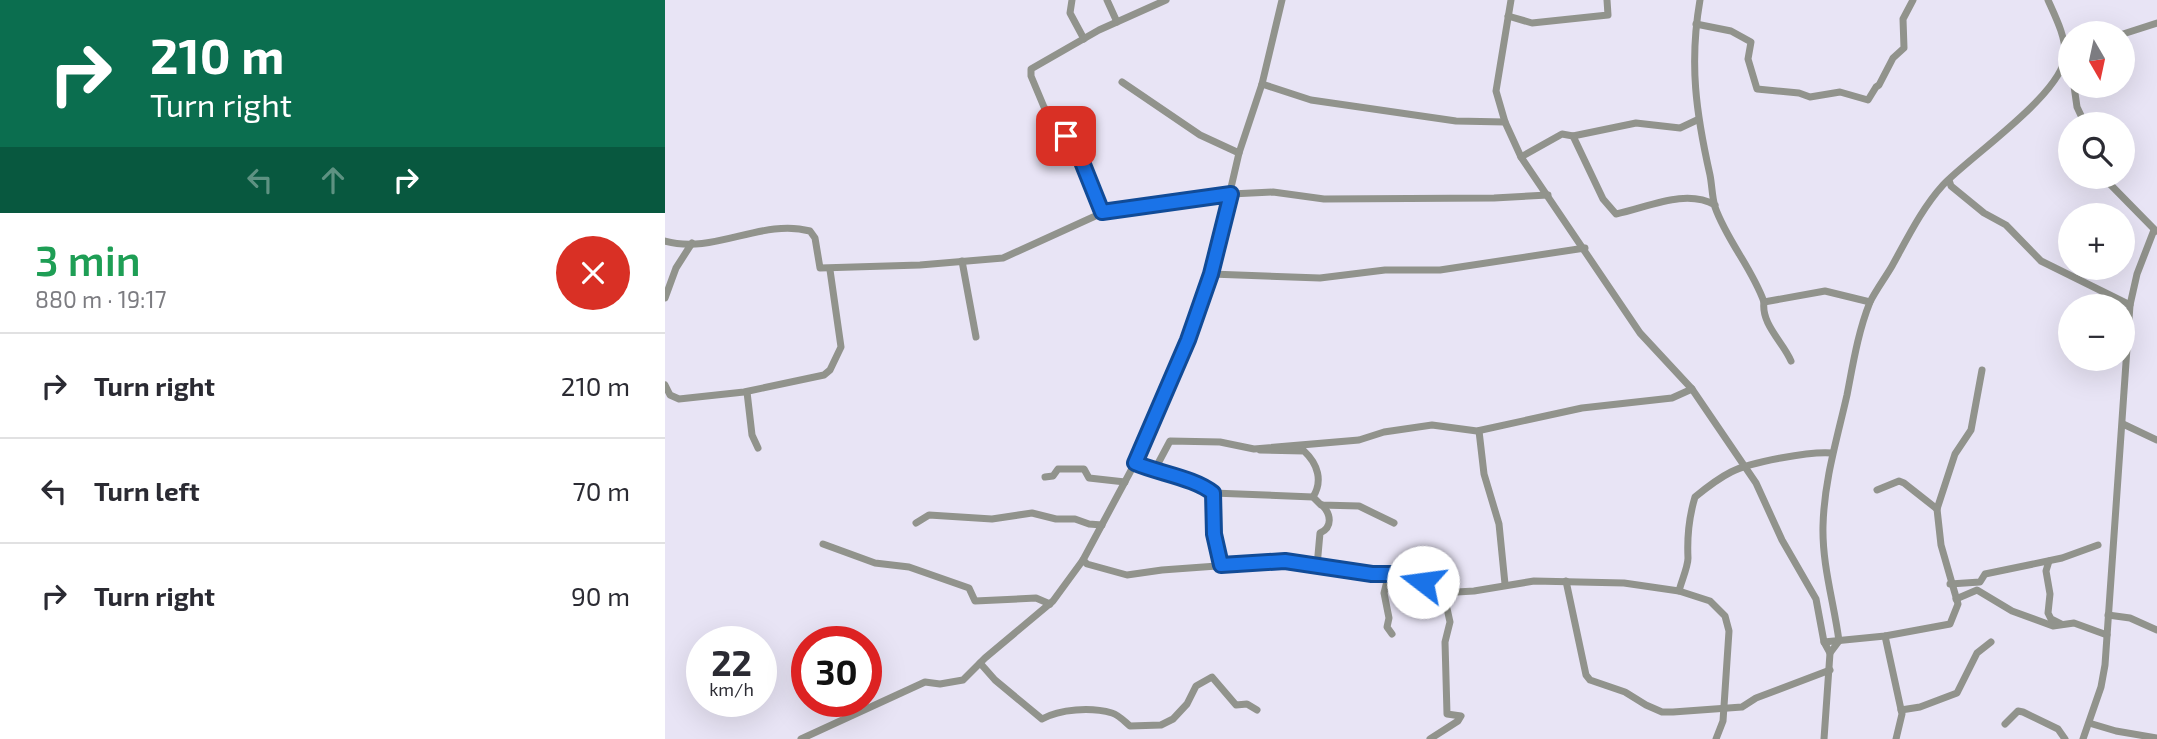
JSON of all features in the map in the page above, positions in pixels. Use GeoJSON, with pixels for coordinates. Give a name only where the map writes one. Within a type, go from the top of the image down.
{"type":"FeatureCollection","features":[{"type":"Feature","properties":{"kind":"street"},"geometry":{"type":"LineString","coordinates":[[1072,0],[1070,13],[1084,39]]}},
{"type":"Feature","properties":{"kind":"street"},"geometry":{"type":"LineString","coordinates":[[1107,0],[1117,22]]}},
{"type":"Feature","properties":{"kind":"street"},"geometry":{"type":"LineString","coordinates":[[1102,212],[1082,162],[1044,107],[1031,76],[1031,69],[1117,22],[1165,0]]}},
{"type":"Feature","properties":{"kind":"street"},"geometry":{"type":"LineString","coordinates":[[801,739],[925,682],[940,684],[963,680],[1050,604],[1083,560],[1135,463],[1188,340],[1211,274],[1239,153],[1262,84],[1282,0]]}},
{"type":"Feature","properties":{"kind":"street"},"geometry":{"type":"LineString","coordinates":[[1511,0],[1496,91],[1505,122],[1521,157],[1640,333],[1692,389],[1756,483],[1782,540],[1815,599],[1824,642],[1830,653],[1824,739]]}},
{"type":"Feature","properties":{"kind":"street"},"geometry":{"type":"LineString","coordinates":[[1508,16],[1532,23],[1608,15],[1607,0]]}},
{"type":"Feature","properties":{"kind":"street"},"geometry":{"type":"LineString","coordinates":[[1700,0],[1693,80],[1697,120],[1715,205],[1758,285],[1767,321],[1791,361]]}},
{"type":"Feature","properties":{"kind":"street"},"geometry":{"type":"LineString","coordinates":[[1696,24],[1731,31],[1751,42],[1748,59],[1757,89],[1799,93],[1810,97],[1840,92],[1868,100],[1893,58],[1904,48],[1903,19],[1913,0]]}},
{"type":"Feature","properties":{"kind":"street"},"geometry":{"type":"LineString","coordinates":[[2048,0],[2058,22]]}},
{"type":"Feature","properties":{"kind":"street"},"geometry":{"type":"LineString","coordinates":[[2135,30],[2157,23]]}},
{"type":"Feature","properties":{"kind":"street"},"geometry":{"type":"LineString","coordinates":[[1830,653],[1839,641],[1826,567],[1823,527],[1832,453],[1856,348],[1870,302],[1911,232],[1949,180],[1990,147],[2050,86],[2058,73]]}},
{"type":"Feature","properties":{"kind":"street"},"geometry":{"type":"LineString","coordinates":[[1122,82],[1200,135],[1239,153]]}},
{"type":"Feature","properties":{"kind":"street"},"geometry":{"type":"LineString","coordinates":[[1262,84],[1311,100],[1457,121],[1505,122]]}},
{"type":"Feature","properties":{"kind":"street"},"geometry":{"type":"LineString","coordinates":[[1521,157],[1562,134],[1573,136],[1636,124],[1680,128],[1697,120]]}},
{"type":"Feature","properties":{"kind":"street"},"geometry":{"type":"LineString","coordinates":[[1573,136],[1603,199],[1616,214],[1674,199],[1705,200],[1715,205]]}},
{"type":"Feature","properties":{"kind":"street"},"geometry":{"type":"LineString","coordinates":[[1949,180],[1951,187],[1984,213],[2006,225],[2042,261],[2108,294]]}},
{"type":"Feature","properties":{"kind":"street"},"geometry":{"type":"LineString","coordinates":[[2115,189],[2155,231],[2137,274],[2132,294]]}},
{"type":"Feature","properties":{"kind":"street"},"geometry":{"type":"LineString","coordinates":[[665,241],[721,241],[774,228],[800,228],[810,231],[815,238],[820,268],[830,270],[1003,258],[1102,212],[1231,194],[1273,192],[1324,199],[1548,195]]}},
{"type":"Feature","properties":{"kind":"street"},"geometry":{"type":"LineString","coordinates":[[1705,200],[1713,192]]}},
{"type":"Feature","properties":{"kind":"street"},"geometry":{"type":"LineString","coordinates":[[665,298],[676,268],[692,243]]}},
{"type":"Feature","properties":{"kind":"street"},"geometry":{"type":"LineString","coordinates":[[1211,274],[1320,278],[1385,270],[1440,270],[1585,248]]}},
{"type":"Feature","properties":{"kind":"street"},"geometry":{"type":"LineString","coordinates":[[962,261],[976,337]]}},
{"type":"Feature","properties":{"kind":"street"},"geometry":{"type":"LineString","coordinates":[[665,385],[670,395],[679,399],[747,391],[824,375],[830,370],[841,347],[830,270]]}},
{"type":"Feature","properties":{"kind":"street"},"geometry":{"type":"LineString","coordinates":[[1764,302],[1825,291],[1870,302]]}},
{"type":"Feature","properties":{"kind":"street"},"geometry":{"type":"LineString","coordinates":[[1824,642],[1885,636],[1950,624],[1958,604],[1950,584],[1937,524],[1937,509],[1955,454],[1971,430],[1982,370]]}},
{"type":"Feature","properties":{"kind":"street"},"geometry":{"type":"LineString","coordinates":[[2083,739],[2101,687],[2126,371]]}},
{"type":"Feature","properties":{"kind":"street"},"geometry":{"type":"LineString","coordinates":[[1254,449],[1359,440],[1384,432],[1432,425],[1479,431],[1582,408],[1672,398],[1692,389]]}},
{"type":"Feature","properties":{"kind":"street"},"geometry":{"type":"LineString","coordinates":[[747,391],[752,435],[758,448]]}},
{"type":"Feature","properties":{"kind":"street"},"geometry":{"type":"LineString","coordinates":[[2123,424],[2157,440]]}},
{"type":"Feature","properties":{"kind":"street"},"geometry":{"type":"LineString","coordinates":[[1479,431],[1484,474],[1499,524],[1505,584]]}},
{"type":"Feature","properties":{"kind":"street"},"geometry":{"type":"LineString","coordinates":[[1154,471],[1170,441],[1220,442],[1271,452],[1304,451],[1314,461],[1318,475],[1319,488],[1313,497]]}},
{"type":"Feature","properties":{"kind":"street"},"geometry":{"type":"LineString","coordinates":[[1679,591],[1688,559],[1685,552],[1689,542],[1689,519],[1695,497],[1729,473],[1744,468],[1809,454],[1832,453]]}},
{"type":"Feature","properties":{"kind":"street"},"geometry":{"type":"LineString","coordinates":[[1135,463],[1197,483],[1213,493],[1313,497],[1329,513],[1330,520],[1328,527],[1320,533],[1317,566]]}},
{"type":"Feature","properties":{"kind":"street"},"geometry":{"type":"LineString","coordinates":[[1045,477],[1053,476],[1058,469],[1073,468],[1084,469],[1089,478],[1125,482]]}},
{"type":"Feature","properties":{"kind":"street"},"geometry":{"type":"LineString","coordinates":[[1877,490],[1899,481],[1905,482],[1937,509]]}},
{"type":"Feature","properties":{"kind":"street"},"geometry":{"type":"LineString","coordinates":[[1213,493],[1214,534],[1221,565]]}},
{"type":"Feature","properties":{"kind":"street"},"geometry":{"type":"LineString","coordinates":[[1322,505],[1359,506],[1394,523]]}},
{"type":"Feature","properties":{"kind":"street"},"geometry":{"type":"LineString","coordinates":[[916,523],[929,514],[949,518],[992,519],[1032,513],[1102,525]]}},
{"type":"Feature","properties":{"kind":"street"},"geometry":{"type":"LineString","coordinates":[[823,544],[875,563],[909,567],[969,588],[975,601],[1036,598],[1050,604]]}},
{"type":"Feature","properties":{"kind":"street"},"geometry":{"type":"LineString","coordinates":[[1950,584],[1980,582],[1986,574],[2049,561],[2098,545]]}},
{"type":"Feature","properties":{"kind":"street"},"geometry":{"type":"LineString","coordinates":[[1083,560],[1087,564],[1127,575],[1269,561],[1372,574],[1405,574],[1440,593],[1474,591],[1505,584],[1566,581],[1624,583],[1679,591],[1710,601],[1725,616],[1729,631],[1723,721],[1716,739]]}},
{"type":"Feature","properties":{"kind":"street"},"geometry":{"type":"LineString","coordinates":[[2049,561],[2046,571],[2050,594],[2048,613],[2051,619],[2065,625]]}},
{"type":"Feature","properties":{"kind":"street"},"geometry":{"type":"LineString","coordinates":[[1389,573],[1384,593],[1388,627],[1392,634]]}},
{"type":"Feature","properties":{"kind":"street"},"geometry":{"type":"LineString","coordinates":[[1566,581],[1585,675],[1590,680],[1625,692],[1662,712],[1742,707],[1756,698],[1830,670]]}},
{"type":"Feature","properties":{"kind":"street"},"geometry":{"type":"LineString","coordinates":[[1956,599],[1977,590],[2012,611],[2053,626],[2074,623],[2107,635]]}},
{"type":"Feature","properties":{"kind":"street"},"geometry":{"type":"LineString","coordinates":[[1430,739],[1458,721],[1461,716],[1447,714],[1445,642],[1450,622],[1440,593]]}},
{"type":"Feature","properties":{"kind":"street"},"geometry":{"type":"LineString","coordinates":[[2108,615],[2130,618],[2157,630]]}},
{"type":"Feature","properties":{"kind":"street"},"geometry":{"type":"LineString","coordinates":[[1885,636],[1901,710],[1901,726],[1896,732],[1896,739]]}},
{"type":"Feature","properties":{"kind":"street"},"geometry":{"type":"LineString","coordinates":[[1901,710],[1920,708],[1957,693],[1977,653],[1991,642]]}},
{"type":"Feature","properties":{"kind":"street"},"geometry":{"type":"LineString","coordinates":[[980,663],[995,680],[1042,719],[1055,712],[1091,711],[1115,713],[1130,726],[1161,725],[1173,719],[1187,704],[1196,686],[1212,677],[1236,705],[1247,704],[1257,710]]}},
{"type":"Feature","properties":{"kind":"street"},"geometry":{"type":"LineString","coordinates":[[2005,724],[2018,711],[2023,712],[2058,729],[2065,739]]}},
{"type":"Feature","properties":{"kind":"street"},"geometry":{"type":"LineString","coordinates":[[2089,723],[2116,731],[2157,737]]}},
{"type":"Feature","properties":{"kind":"route"},"geometry":{"type":"LineString","coordinates":[[1066,136],[1082,162],[1102,212],[1231,194],[1211,274],[1188,340],[1149,425],[1135,463],[1162,474],[1197,483],[1213,493],[1214,534],[1221,565],[1285,561],[1372,574],[1405,574],[1423,582]]}}]}
